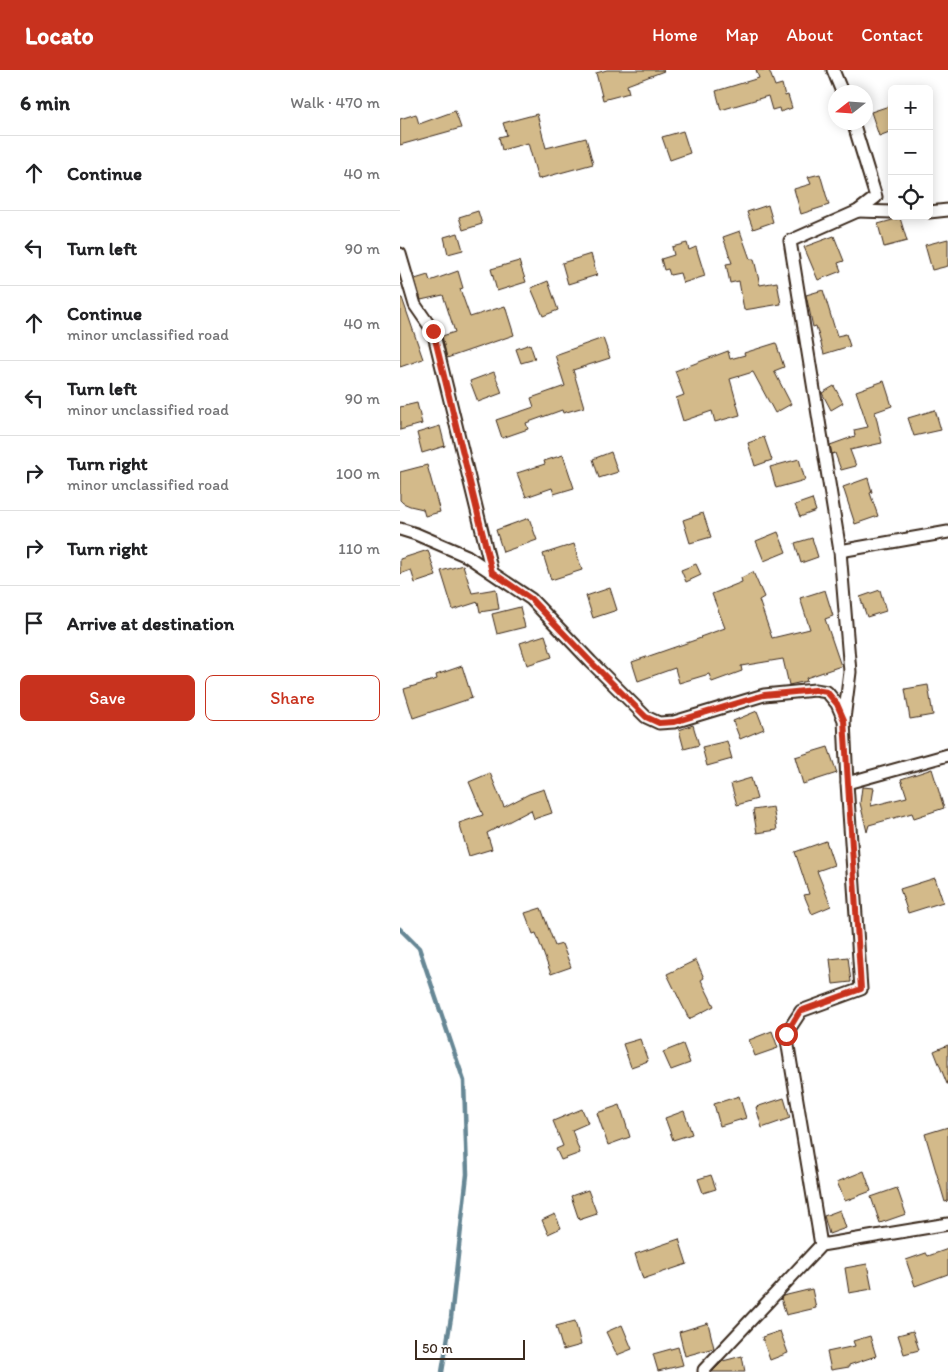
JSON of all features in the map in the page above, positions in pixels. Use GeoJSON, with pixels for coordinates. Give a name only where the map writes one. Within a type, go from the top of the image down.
{"type":"FeatureCollection","features":[{"type":"Feature","properties":{"kind":"street"},"geometry":{"type":"LineString","coordinates":[[833,70],[839,85]]}},
{"type":"Feature","properties":{"kind":"street"},"geometry":{"type":"LineString","coordinates":[[821,1245],[786,1034],[800,1011],[861,989],[844,720],[850,672],[840,551],[790,241],[858,211],[876,197],[855,130]]}},
{"type":"Feature","properties":{"kind":"street"},"geometry":{"type":"LineString","coordinates":[[933,212],[948,210]]}},
{"type":"Feature","properties":{"kind":"street"},"geometry":{"type":"LineString","coordinates":[[858,211],[888,212]]}},
{"type":"Feature","properties":{"kind":"street"},"geometry":{"type":"LineString","coordinates":[[400,254],[415,305],[433,331],[492,572]]}},
{"type":"Feature","properties":{"kind":"street"},"geometry":{"type":"LineString","coordinates":[[400,529],[466,556],[531,599],[646,717],[659,723],[674,722],[764,695],[815,690],[827,692],[837,704],[844,720]]}},
{"type":"Feature","properties":{"kind":"street"},"geometry":{"type":"LineString","coordinates":[[840,551],[948,532]]}},
{"type":"Feature","properties":{"kind":"street"},"geometry":{"type":"LineString","coordinates":[[847,783],[948,755]]}},
{"type":"Feature","properties":{"kind":"street"},"geometry":{"type":"LineString","coordinates":[[704,1372],[821,1245],[948,1224]]}},
{"type":"Feature","properties":{"kind":"building"},"geometry":{"type":"Polygon","coordinates":[[[607,70],[664,71],[627,85],[629,93],[603,100],[596,73],[607,70]]]}},
{"type":"Feature","properties":{"kind":"building"},"geometry":{"type":"Polygon","coordinates":[[[756,70],[769,70],[775,86],[782,84],[785,96],[788,95],[792,108],[780,112],[779,108],[772,110],[768,96],[721,110],[716,91],[759,78],[756,70]]]}},
{"type":"Feature","properties":{"kind":"building"},"geometry":{"type":"Polygon","coordinates":[[[888,106],[888,133],[879,136],[873,118],[873,111],[888,106]]]}},
{"type":"Feature","properties":{"kind":"building"},"geometry":{"type":"Polygon","coordinates":[[[455,111],[461,128],[400,145],[400,119],[416,114],[419,124],[455,111]]]}},
{"type":"Feature","properties":{"kind":"building"},"geometry":{"type":"Polygon","coordinates":[[[537,114],[546,148],[586,138],[593,164],[538,179],[528,143],[502,150],[499,137],[507,135],[503,123],[537,114]]]}},
{"type":"Feature","properties":{"kind":"building"},"geometry":{"type":"Polygon","coordinates":[[[683,131],[690,153],[670,160],[662,137],[683,131]]]}},
{"type":"Feature","properties":{"kind":"building"},"geometry":{"type":"Polygon","coordinates":[[[820,174],[829,205],[801,214],[794,189],[811,184],[808,177],[820,174]]]}},
{"type":"Feature","properties":{"kind":"building"},"geometry":{"type":"Polygon","coordinates":[[[768,205],[773,222],[753,229],[747,212],[768,205]]]}},
{"type":"Feature","properties":{"kind":"building"},"geometry":{"type":"Polygon","coordinates":[[[478,211],[482,224],[463,230],[459,217],[478,211]]]}},
{"type":"Feature","properties":{"kind":"building"},"geometry":{"type":"Polygon","coordinates":[[[901,220],[907,241],[884,247],[878,224],[901,220]]]}},
{"type":"Feature","properties":{"kind":"building"},"geometry":{"type":"Polygon","coordinates":[[[740,231],[750,259],[754,259],[760,285],[777,282],[781,304],[744,310],[739,281],[730,283],[726,264],[732,263],[723,237],[740,231]]]}},
{"type":"Feature","properties":{"kind":"building"},"geometry":{"type":"Polygon","coordinates":[[[458,233],[463,250],[448,254],[444,237],[458,233]]]}},
{"type":"Feature","properties":{"kind":"building"},"geometry":{"type":"Polygon","coordinates":[[[834,236],[844,261],[838,263],[841,271],[818,280],[804,247],[834,236]]]}},
{"type":"Feature","properties":{"kind":"building"},"geometry":{"type":"Polygon","coordinates":[[[948,239],[948,266],[932,270],[925,245],[948,239]]]}},
{"type":"Feature","properties":{"kind":"building"},"geometry":{"type":"Polygon","coordinates":[[[687,243],[689,250],[696,247],[705,276],[683,283],[680,273],[670,275],[668,269],[664,270],[661,259],[674,255],[672,247],[687,243]]]}},
{"type":"Feature","properties":{"kind":"building"},"geometry":{"type":"Polygon","coordinates":[[[591,254],[597,275],[568,284],[562,263],[591,254]]]}},
{"type":"Feature","properties":{"kind":"building"},"geometry":{"type":"Polygon","coordinates":[[[519,261],[526,282],[497,291],[491,269],[519,261]]]}},
{"type":"Feature","properties":{"kind":"building"},"geometry":{"type":"Polygon","coordinates":[[[458,271],[463,288],[460,289],[470,317],[505,306],[514,335],[447,358],[442,336],[455,332],[443,295],[421,300],[415,279],[428,275],[430,281],[458,271]]]}},
{"type":"Feature","properties":{"kind":"building"},"geometry":{"type":"Polygon","coordinates":[[[548,281],[558,310],[543,316],[531,288],[548,281]]]}},
{"type":"Feature","properties":{"kind":"building"},"geometry":{"type":"Polygon","coordinates":[[[823,290],[837,336],[846,334],[850,346],[824,354],[816,326],[813,327],[806,295],[823,290]]]}},
{"type":"Feature","properties":{"kind":"building"},"geometry":{"type":"Polygon","coordinates":[[[400,298],[402,298],[423,359],[400,367],[400,298]]]}},
{"type":"Feature","properties":{"kind":"building"},"geometry":{"type":"Polygon","coordinates":[[[603,338],[610,358],[573,370],[584,407],[563,413],[562,410],[526,423],[528,429],[502,438],[496,420],[534,407],[531,398],[565,386],[555,355],[603,338]]]}},
{"type":"Feature","properties":{"kind":"building"},"geometry":{"type":"Polygon","coordinates":[[[776,343],[784,367],[774,371],[791,404],[775,413],[753,372],[730,379],[740,415],[715,422],[712,411],[683,421],[676,398],[684,395],[675,371],[728,351],[730,359],[776,343]]]}},
{"type":"Feature","properties":{"kind":"building"},"geometry":{"type":"Polygon","coordinates":[[[530,344],[535,359],[521,363],[516,349],[530,344]]]}},
{"type":"Feature","properties":{"kind":"building"},"geometry":{"type":"Polygon","coordinates":[[[494,372],[502,393],[478,402],[470,381],[494,372]]]}},
{"type":"Feature","properties":{"kind":"building"},"geometry":{"type":"Polygon","coordinates":[[[884,381],[892,406],[875,412],[882,443],[850,450],[856,466],[841,470],[835,453],[832,454],[830,445],[855,436],[854,430],[868,427],[856,391],[884,381]]]}},
{"type":"Feature","properties":{"kind":"building"},"geometry":{"type":"Polygon","coordinates":[[[834,386],[843,403],[831,410],[822,393],[834,386]]]}},
{"type":"Feature","properties":{"kind":"building"},"geometry":{"type":"Polygon","coordinates":[[[417,403],[422,424],[400,430],[400,407],[417,403]]]}},
{"type":"Feature","properties":{"kind":"building"},"geometry":{"type":"Polygon","coordinates":[[[935,410],[941,430],[914,436],[908,418],[935,410]]]}},
{"type":"Feature","properties":{"kind":"building"},"geometry":{"type":"Polygon","coordinates":[[[440,426],[445,446],[422,453],[417,433],[440,426]]]}},
{"type":"Feature","properties":{"kind":"building"},"geometry":{"type":"Polygon","coordinates":[[[764,437],[772,460],[755,466],[748,443],[764,437]]]}},
{"type":"Feature","properties":{"kind":"building"},"geometry":{"type":"Polygon","coordinates":[[[611,452],[618,472],[599,478],[593,459],[611,452]]]}},
{"type":"Feature","properties":{"kind":"building"},"geometry":{"type":"Polygon","coordinates":[[[563,455],[574,488],[554,494],[552,488],[526,497],[517,473],[545,464],[544,461],[563,455]]]}},
{"type":"Feature","properties":{"kind":"building"},"geometry":{"type":"Polygon","coordinates":[[[799,459],[805,480],[776,488],[770,467],[799,459]]]}},
{"type":"Feature","properties":{"kind":"building"},"geometry":{"type":"Polygon","coordinates":[[[427,465],[440,512],[425,516],[423,509],[410,506],[400,500],[400,472],[427,465]]]}},
{"type":"Feature","properties":{"kind":"building"},"geometry":{"type":"Polygon","coordinates":[[[868,478],[872,492],[870,493],[878,516],[855,524],[843,487],[868,478]]]}},
{"type":"Feature","properties":{"kind":"building"},"geometry":{"type":"Polygon","coordinates":[[[812,499],[816,511],[800,517],[795,505],[812,499]]]}},
{"type":"Feature","properties":{"kind":"building"},"geometry":{"type":"Polygon","coordinates":[[[703,513],[711,537],[690,543],[683,520],[703,513]]]}},
{"type":"Feature","properties":{"kind":"building"},"geometry":{"type":"Polygon","coordinates":[[[529,518],[537,540],[503,552],[496,530],[529,518]]]}},
{"type":"Feature","properties":{"kind":"building"},"geometry":{"type":"Polygon","coordinates":[[[778,532],[786,552],[764,561],[756,541],[778,532]]]}},
{"type":"Feature","properties":{"kind":"building"},"geometry":{"type":"Polygon","coordinates":[[[812,538],[818,557],[801,563],[795,543],[812,538]]]}},
{"type":"Feature","properties":{"kind":"building"},"geometry":{"type":"Polygon","coordinates":[[[574,544],[582,570],[551,580],[543,554],[574,544]]]}},
{"type":"Feature","properties":{"kind":"building"},"geometry":{"type":"Polygon","coordinates":[[[428,550],[436,576],[415,583],[411,570],[400,574],[400,559],[428,550]]]}},
{"type":"Feature","properties":{"kind":"building"},"geometry":{"type":"Polygon","coordinates":[[[696,564],[701,575],[686,582],[681,570],[696,564]]]}},
{"type":"Feature","properties":{"kind":"building"},"geometry":{"type":"Polygon","coordinates":[[[463,565],[472,593],[496,589],[499,609],[480,612],[478,602],[453,610],[441,571],[463,565]]]}},
{"type":"Feature","properties":{"kind":"building"},"geometry":{"type":"Polygon","coordinates":[[[753,572],[764,597],[759,600],[772,638],[810,629],[800,598],[825,590],[833,616],[825,619],[841,666],[806,678],[807,681],[789,685],[783,659],[741,666],[742,671],[712,682],[709,674],[679,683],[675,668],[638,681],[632,662],[725,628],[712,594],[742,582],[741,578],[753,572]]]}},
{"type":"Feature","properties":{"kind":"building"},"geometry":{"type":"Polygon","coordinates":[[[610,588],[617,610],[593,618],[586,596],[610,588]]]}},
{"type":"Feature","properties":{"kind":"building"},"geometry":{"type":"Polygon","coordinates":[[[880,590],[886,611],[867,617],[860,597],[880,590]]]}},
{"type":"Feature","properties":{"kind":"building"},"geometry":{"type":"Polygon","coordinates":[[[520,607],[525,627],[497,634],[492,614],[520,607]]]}},
{"type":"Feature","properties":{"kind":"building"},"geometry":{"type":"Polygon","coordinates":[[[545,635],[552,657],[527,665],[520,643],[545,635]]]}},
{"type":"Feature","properties":{"kind":"building"},"geometry":{"type":"Polygon","coordinates":[[[462,666],[472,698],[413,718],[404,689],[437,679],[436,675],[462,666]]]}},
{"type":"Feature","properties":{"kind":"building"},"geometry":{"type":"Polygon","coordinates":[[[928,685],[933,715],[910,719],[905,689],[928,685]]]}},
{"type":"Feature","properties":{"kind":"building"},"geometry":{"type":"Polygon","coordinates":[[[757,711],[764,729],[740,739],[733,721],[757,711]]]}},
{"type":"Feature","properties":{"kind":"building"},"geometry":{"type":"Polygon","coordinates":[[[693,725],[699,745],[684,749],[679,730],[693,725]]]}},
{"type":"Feature","properties":{"kind":"building"},"geometry":{"type":"Polygon","coordinates":[[[727,741],[732,759],[707,766],[702,747],[727,741]]]}},
{"type":"Feature","properties":{"kind":"building"},"geometry":{"type":"Polygon","coordinates":[[[828,747],[837,773],[803,784],[795,757],[828,747]]]}},
{"type":"Feature","properties":{"kind":"building"},"geometry":{"type":"Polygon","coordinates":[[[932,769],[944,808],[914,818],[912,813],[869,825],[867,832],[860,803],[862,787],[874,788],[871,806],[907,797],[901,779],[932,769]]]}},
{"type":"Feature","properties":{"kind":"building"},"geometry":{"type":"Polygon","coordinates":[[[490,773],[504,807],[529,794],[544,789],[552,813],[534,819],[531,810],[487,833],[492,849],[469,856],[459,823],[483,815],[469,782],[490,773]]]}},
{"type":"Feature","properties":{"kind":"building"},"geometry":{"type":"Polygon","coordinates":[[[751,778],[757,799],[737,805],[731,784],[751,778]]]}},
{"type":"Feature","properties":{"kind":"building"},"geometry":{"type":"Polygon","coordinates":[[[773,807],[777,830],[757,833],[753,810],[773,807]]]}},
{"type":"Feature","properties":{"kind":"building"},"geometry":{"type":"Polygon","coordinates":[[[826,841],[834,865],[817,871],[831,906],[812,914],[804,895],[809,894],[795,852],[826,841]]]}},
{"type":"Feature","properties":{"kind":"building"},"geometry":{"type":"Polygon","coordinates":[[[935,878],[943,902],[908,913],[900,889],[935,878]]]}},
{"type":"Feature","properties":{"kind":"building"},"geometry":{"type":"Polygon","coordinates":[[[541,908],[555,946],[562,944],[571,967],[551,974],[536,933],[533,934],[525,913],[541,908]]]}},
{"type":"Feature","properties":{"kind":"building"},"geometry":{"type":"Polygon","coordinates":[[[848,957],[851,982],[833,984],[830,959],[848,957]]]}},
{"type":"Feature","properties":{"kind":"building"},"geometry":{"type":"Polygon","coordinates":[[[696,960],[704,978],[701,980],[714,1006],[689,1019],[667,974],[696,960]]]}},
{"type":"Feature","properties":{"kind":"building"},"geometry":{"type":"Polygon","coordinates":[[[772,1031],[778,1048],[755,1056],[749,1040],[772,1031]]]}},
{"type":"Feature","properties":{"kind":"building"},"geometry":{"type":"Polygon","coordinates":[[[640,1039],[648,1061],[631,1067],[623,1044],[640,1039]]]}},
{"type":"Feature","properties":{"kind":"building"},"geometry":{"type":"Polygon","coordinates":[[[683,1044],[690,1063],[671,1070],[663,1052],[683,1044]]]}},
{"type":"Feature","properties":{"kind":"building"},"geometry":{"type":"Polygon","coordinates":[[[948,1045],[948,1084],[947,1084],[934,1051],[948,1045]]]}},
{"type":"Feature","properties":{"kind":"building"},"geometry":{"type":"Polygon","coordinates":[[[739,1096],[746,1118],[720,1126],[714,1104],[739,1096]]]}},
{"type":"Feature","properties":{"kind":"building"},"geometry":{"type":"Polygon","coordinates":[[[784,1098],[790,1118],[762,1128],[756,1107],[784,1098]]]}},
{"type":"Feature","properties":{"kind":"building"},"geometry":{"type":"Polygon","coordinates":[[[620,1105],[630,1137],[608,1145],[597,1113],[620,1105]]]}},
{"type":"Feature","properties":{"kind":"building"},"geometry":{"type":"Polygon","coordinates":[[[582,1109],[588,1123],[572,1130],[580,1153],[561,1160],[556,1149],[563,1146],[553,1121],[582,1109]]]}},
{"type":"Feature","properties":{"kind":"building"},"geometry":{"type":"Polygon","coordinates":[[[684,1111],[692,1134],[673,1140],[665,1118],[684,1111]]]}},
{"type":"Feature","properties":{"kind":"building"},"geometry":{"type":"Polygon","coordinates":[[[948,1127],[948,1201],[945,1202],[925,1134],[948,1127]]]}},
{"type":"Feature","properties":{"kind":"building"},"geometry":{"type":"Polygon","coordinates":[[[864,1171],[871,1191],[845,1201],[837,1182],[864,1171]]]}},
{"type":"Feature","properties":{"kind":"building"},"geometry":{"type":"Polygon","coordinates":[[[711,1175],[716,1189],[703,1193],[698,1179],[711,1175]]]}},
{"type":"Feature","properties":{"kind":"building"},"geometry":{"type":"Polygon","coordinates":[[[897,1188],[906,1214],[880,1223],[871,1197],[897,1188]]]}},
{"type":"Feature","properties":{"kind":"building"},"geometry":{"type":"Polygon","coordinates":[[[588,1190],[597,1214],[579,1220],[571,1196],[588,1190]]]}},
{"type":"Feature","properties":{"kind":"building"},"geometry":{"type":"Polygon","coordinates":[[[840,1210],[846,1228],[829,1234],[824,1216],[840,1210]]]}},
{"type":"Feature","properties":{"kind":"building"},"geometry":{"type":"Polygon","coordinates":[[[555,1214],[561,1228],[548,1234],[542,1220],[555,1214]]]}},
{"type":"Feature","properties":{"kind":"building"},"geometry":{"type":"Polygon","coordinates":[[[679,1239],[687,1264],[643,1279],[635,1254],[679,1239]]]}},
{"type":"Feature","properties":{"kind":"building"},"geometry":{"type":"Polygon","coordinates":[[[948,1249],[948,1274],[915,1286],[906,1260],[926,1253],[928,1256],[948,1249]]]}},
{"type":"Feature","properties":{"kind":"building"},"geometry":{"type":"Polygon","coordinates":[[[867,1264],[872,1289],[849,1293],[845,1268],[867,1264]]]}},
{"type":"Feature","properties":{"kind":"building"},"geometry":{"type":"Polygon","coordinates":[[[812,1289],[816,1308],[786,1315],[781,1298],[783,1296],[812,1289]]]}},
{"type":"Feature","properties":{"kind":"building"},"geometry":{"type":"Polygon","coordinates":[[[575,1321],[581,1345],[563,1350],[556,1326],[575,1321]]]}},
{"type":"Feature","properties":{"kind":"building"},"geometry":{"type":"Polygon","coordinates":[[[708,1323],[714,1348],[685,1356],[679,1332],[708,1323]]]}},
{"type":"Feature","properties":{"kind":"building"},"geometry":{"type":"Polygon","coordinates":[[[622,1325],[632,1349],[617,1355],[606,1332],[622,1325]]]}},
{"type":"Feature","properties":{"kind":"building"},"geometry":{"type":"Polygon","coordinates":[[[780,1331],[788,1353],[770,1360],[762,1337],[780,1331]]]}},
{"type":"Feature","properties":{"kind":"building"},"geometry":{"type":"Polygon","coordinates":[[[913,1331],[919,1350],[904,1354],[898,1335],[913,1331]]]}},
{"type":"Feature","properties":{"kind":"building"},"geometry":{"type":"Polygon","coordinates":[[[870,1336],[876,1356],[849,1365],[849,1367],[831,1370],[827,1352],[855,1346],[853,1341],[870,1336]]]}},
{"type":"Feature","properties":{"kind":"building"},"geometry":{"type":"Polygon","coordinates":[[[678,1347],[683,1365],[658,1371],[653,1354],[678,1347]]]}},
{"type":"Feature","properties":{"kind":"building"},"geometry":{"type":"Polygon","coordinates":[[[742,1356],[745,1372],[712,1372],[723,1361],[742,1356]]]}},
{"type":"Feature","properties":{"kind":"waterway"},"geometry":{"type":"LineString","coordinates":[[400,929],[419,948],[464,1081],[467,1174],[451,1318],[442,1372]]}},
{"type":"Feature","properties":{"kind":"route"},"geometry":{"type":"LineString","coordinates":[[433,331],[492,572],[531,599],[646,717],[659,723],[674,722],[764,695],[815,690],[827,692],[837,704],[844,720],[861,989],[800,1011],[786,1034]]}}]}
